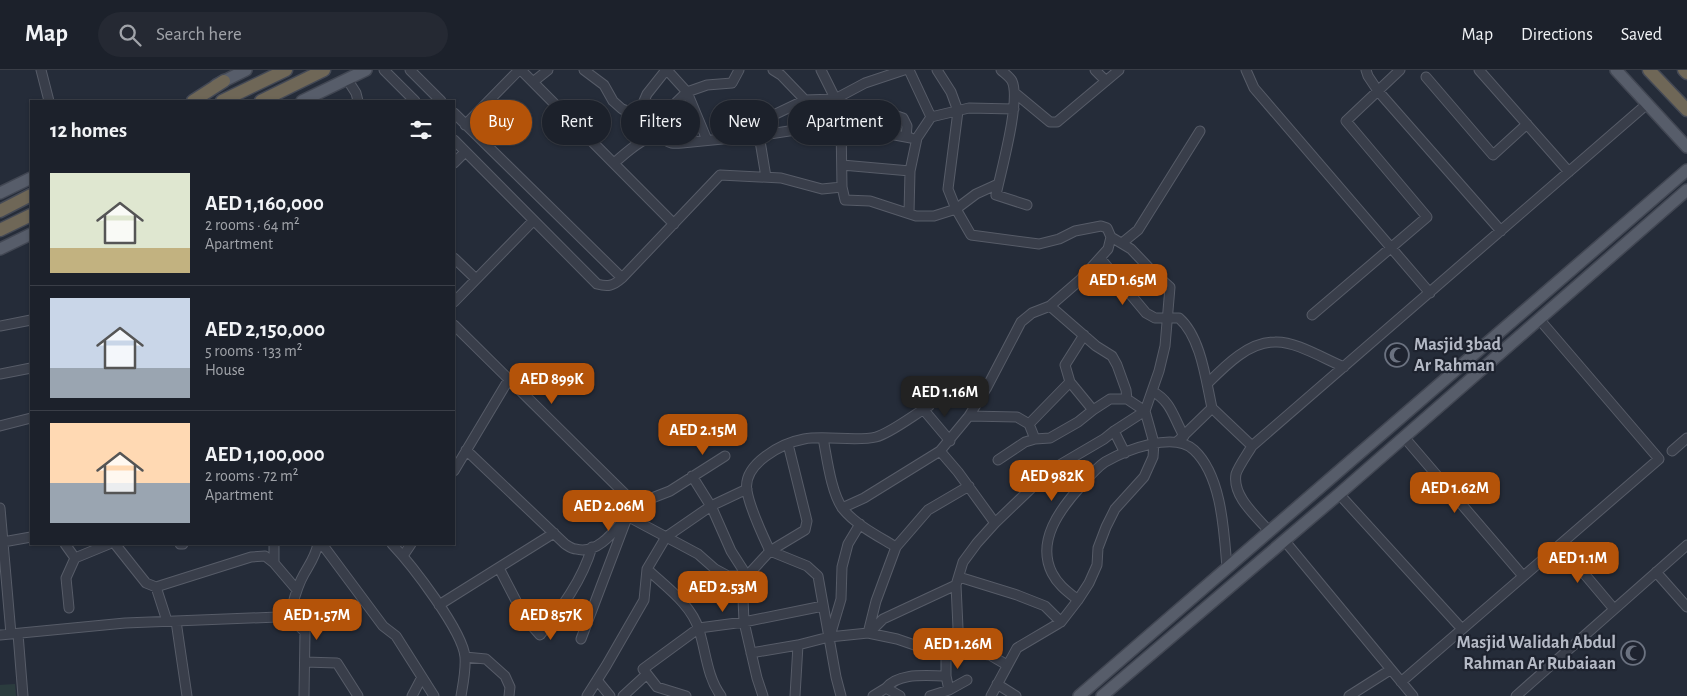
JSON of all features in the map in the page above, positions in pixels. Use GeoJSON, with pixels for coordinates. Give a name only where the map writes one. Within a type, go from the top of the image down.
{"type":"FeatureCollection","features":[{"type":"Feature","properties":{"kind":"highway"},"geometry":{"type":"LineString","coordinates":[[224,100],[286,70]]}},
{"type":"Feature","properties":{"kind":"highway"},"geometry":{"type":"LineString","coordinates":[[263,100],[324,70]]}},
{"type":"Feature","properties":{"kind":"highway"},"geometry":{"type":"LineString","coordinates":[[1649,70],[1687,110]]}},
{"type":"Feature","properties":{"kind":"highway"},"geometry":{"type":"LineString","coordinates":[[1684,70],[1687,73]]}},
{"type":"Feature","properties":{"kind":"highway"},"geometry":{"type":"LineString","coordinates":[[195,100],[224,81]]}},
{"type":"Feature","properties":{"kind":"highway"},"geometry":{"type":"LineString","coordinates":[[0,211],[30,196]]}},
{"type":"Feature","properties":{"kind":"highway"},"geometry":{"type":"LineString","coordinates":[[0,230],[30,215]]}},
{"type":"Feature","properties":{"kind":"main road"},"geometry":{"type":"LineString","coordinates":[[186,100],[246,70]]}},
{"type":"Feature","properties":{"kind":"main road"},"geometry":{"type":"LineString","coordinates":[[304,100],[366,70]]}},
{"type":"Feature","properties":{"kind":"main road"},"geometry":{"type":"LineString","coordinates":[[1616,70],[1687,146]]}},
{"type":"Feature","properties":{"kind":"main road"},"geometry":{"type":"LineString","coordinates":[[1079,696],[1687,170]]}},
{"type":"Feature","properties":{"kind":"main road"},"geometry":{"type":"LineString","coordinates":[[0,193],[30,178]]}},
{"type":"Feature","properties":{"kind":"main road"},"geometry":{"type":"LineString","coordinates":[[1102,696],[1339,494],[1687,190]]}},
{"type":"Feature","properties":{"kind":"main road"},"geometry":{"type":"LineString","coordinates":[[0,249],[30,234]]}},
{"type":"Feature","properties":{"kind":"main road"},"geometry":{"type":"LineString","coordinates":[[1602,265],[1591,269],[1588,263],[1603,248],[1606,241]]}},
{"type":"Feature","properties":{"kind":"main road"},"geometry":{"type":"LineString","coordinates":[[1558,303],[1580,274],[1577,271],[1565,276]]}},
{"type":"Feature","properties":{"kind":"main road"},"geometry":{"type":"LineString","coordinates":[[1475,375],[1463,378],[1461,375],[1462,371],[1471,364],[1489,342]]}},
{"type":"Feature","properties":{"kind":"main road"},"geometry":{"type":"LineString","coordinates":[[1394,424],[1404,437]]}},
{"type":"Feature","properties":{"kind":"street"},"geometry":{"type":"LineString","coordinates":[[41,70],[48,100]]}},
{"type":"Feature","properties":{"kind":"street"},"geometry":{"type":"LineString","coordinates":[[384,70],[414,100]]}},
{"type":"Feature","properties":{"kind":"street"},"geometry":{"type":"LineString","coordinates":[[410,70],[441,100]]}},
{"type":"Feature","properties":{"kind":"street"},"geometry":{"type":"LineString","coordinates":[[465,125],[520,70],[674,224]]}},
{"type":"Feature","properties":{"kind":"street"},"geometry":{"type":"LineString","coordinates":[[533,82],[548,70]]}},
{"type":"Feature","properties":{"kind":"street"},"geometry":{"type":"LineString","coordinates":[[584,70],[604,85],[612,101],[621,108]]}},
{"type":"Feature","properties":{"kind":"street"},"geometry":{"type":"LineString","coordinates":[[644,100],[666,70],[687,92],[707,140]]}},
{"type":"Feature","properties":{"kind":"street"},"geometry":{"type":"LineString","coordinates":[[679,100],[687,92],[707,85],[732,83],[739,70]]}},
{"type":"Feature","properties":{"kind":"street"},"geometry":{"type":"LineString","coordinates":[[821,70],[836,99]]}},
{"type":"Feature","properties":{"kind":"street"},"geometry":{"type":"LineString","coordinates":[[909,70],[931,117]]}},
{"type":"Feature","properties":{"kind":"street"},"geometry":{"type":"LineString","coordinates":[[937,70],[951,92],[958,111],[948,189],[956,209],[971,235],[1039,244],[1059,239],[1075,231],[1101,226],[1108,228],[1112,237],[1131,249],[1170,287],[1165,346],[1159,371],[1145,411],[1154,443],[1154,457],[1144,477],[1116,509],[1106,526],[1098,548],[1097,565],[1089,583],[1078,600],[1061,622],[1017,648],[991,696]]}},
{"type":"Feature","properties":{"kind":"street"},"geometry":{"type":"LineString","coordinates":[[1001,70],[1012,79],[1015,93],[1014,109],[996,195],[1027,205]]}},
{"type":"Feature","properties":{"kind":"street"},"geometry":{"type":"LineString","coordinates":[[1095,70],[1106,81]]}},
{"type":"Feature","properties":{"kind":"street"},"geometry":{"type":"LineString","coordinates":[[1015,93],[1050,122],[1057,122],[1119,70]]}},
{"type":"Feature","properties":{"kind":"street"},"geometry":{"type":"LineString","coordinates":[[1246,70],[1254,88],[1430,293]]}},
{"type":"Feature","properties":{"kind":"street"},"geometry":{"type":"LineString","coordinates":[[1366,70],[1378,91],[1501,230]]}},
{"type":"Feature","properties":{"kind":"street"},"geometry":{"type":"LineString","coordinates":[[1312,315],[1427,217],[1346,121],[1400,70]]}},
{"type":"Feature","properties":{"kind":"street"},"geometry":{"type":"LineString","coordinates":[[1479,70],[1569,172]]}},
{"type":"Feature","properties":{"kind":"street"},"geometry":{"type":"LineString","coordinates":[[781,72],[806,100],[836,99],[865,83],[898,71]]}},
{"type":"Feature","properties":{"kind":"street"},"geometry":{"type":"LineString","coordinates":[[1426,77],[1493,155],[1527,124]]}},
{"type":"Feature","properties":{"kind":"street"},"geometry":{"type":"LineString","coordinates":[[347,79],[356,93],[358,100]]}},
{"type":"Feature","properties":{"kind":"street"},"geometry":{"type":"LineString","coordinates":[[1269,531],[1247,506],[1238,490],[1236,473],[1252,446],[1647,104]]}},
{"type":"Feature","properties":{"kind":"street"},"geometry":{"type":"LineString","coordinates":[[909,213],[910,171],[917,139],[931,117],[969,108],[1014,109]]}},
{"type":"Feature","properties":{"kind":"street"},"geometry":{"type":"LineString","coordinates":[[455,114],[622,278]]}},
{"type":"Feature","properties":{"kind":"street"},"geometry":{"type":"LineString","coordinates":[[901,117],[904,118],[907,126],[906,137]]}},
{"type":"Feature","properties":{"kind":"street"},"geometry":{"type":"LineString","coordinates":[[1122,244],[1138,230],[1200,131]]}},
{"type":"Feature","properties":{"kind":"street"},"geometry":{"type":"LineString","coordinates":[[901,136],[917,139]]}},
{"type":"Feature","properties":{"kind":"street"},"geometry":{"type":"LineString","coordinates":[[700,141],[710,140]]}},
{"type":"Feature","properties":{"kind":"street"},"geometry":{"type":"LineString","coordinates":[[455,143],[596,284],[607,287],[615,285],[720,175],[781,178],[822,189],[842,187]]}},
{"type":"Feature","properties":{"kind":"street"},"geometry":{"type":"LineString","coordinates":[[614,163],[637,145]]}},
{"type":"Feature","properties":{"kind":"street"},"geometry":{"type":"LineString","coordinates":[[761,145],[766,177]]}},
{"type":"Feature","properties":{"kind":"street"},"geometry":{"type":"LineString","coordinates":[[842,145],[844,200],[870,201],[916,216],[934,216],[956,209],[976,194],[998,184]]}},
{"type":"Feature","properties":{"kind":"street"},"geometry":{"type":"LineString","coordinates":[[455,162],[465,152]]}},
{"type":"Feature","properties":{"kind":"street"},"geometry":{"type":"LineString","coordinates":[[842,165],[910,171]]}},
{"type":"Feature","properties":{"kind":"street"},"geometry":{"type":"LineString","coordinates":[[455,301],[533,220]]}},
{"type":"Feature","properties":{"kind":"street"},"geometry":{"type":"LineString","coordinates":[[842,508],[864,498],[940,451],[969,416],[1021,322],[1032,313],[1050,306],[1080,280],[1108,249],[1112,237]]}},
{"type":"Feature","properties":{"kind":"street"},"geometry":{"type":"LineString","coordinates":[[1100,258],[1146,313],[1155,318],[1179,318],[1188,325],[1195,342],[1212,408],[1252,446]]}},
{"type":"Feature","properties":{"kind":"street"},"geometry":{"type":"LineString","coordinates":[[455,259],[476,279]]}},
{"type":"Feature","properties":{"kind":"street"},"geometry":{"type":"LineString","coordinates":[[1050,306],[1096,346],[1112,356],[1126,390],[1127,399]]}},
{"type":"Feature","properties":{"kind":"street"},"geometry":{"type":"LineString","coordinates":[[1401,682],[1660,459],[1539,319]]}},
{"type":"Feature","properties":{"kind":"street"},"geometry":{"type":"LineString","coordinates":[[0,326],[30,320]]}},
{"type":"Feature","properties":{"kind":"street"},"geometry":{"type":"LineString","coordinates":[[455,326],[633,502]]}},
{"type":"Feature","properties":{"kind":"street"},"geometry":{"type":"LineString","coordinates":[[1084,336],[1065,365],[1070,382],[1092,410]]}},
{"type":"Feature","properties":{"kind":"street"},"geometry":{"type":"LineString","coordinates":[[1207,384],[1244,352],[1260,344],[1275,342],[1294,345],[1344,367]]}},
{"type":"Feature","properties":{"kind":"street"},"geometry":{"type":"LineString","coordinates":[[0,374],[30,368]]}},
{"type":"Feature","properties":{"kind":"street"},"geometry":{"type":"LineString","coordinates":[[455,469],[509,379]]}},
{"type":"Feature","properties":{"kind":"street"},"geometry":{"type":"LineString","coordinates":[[1029,424],[1070,382]]}},
{"type":"Feature","properties":{"kind":"street"},"geometry":{"type":"LineString","coordinates":[[1152,391],[1162,396],[1168,402],[1181,439],[1193,449],[1208,468],[1214,481],[1225,540],[1227,568]]}},
{"type":"Feature","properties":{"kind":"street"},"geometry":{"type":"LineString","coordinates":[[998,460],[1025,442],[1050,438],[1078,422],[1092,410],[1110,399],[1127,399],[1145,411]]}},
{"type":"Feature","properties":{"kind":"street"},"geometry":{"type":"LineString","coordinates":[[841,696],[818,576],[806,566],[770,551],[761,532],[747,489],[749,475],[758,462],[771,452],[788,444],[804,438],[875,437],[888,432],[926,408],[950,440]]}},
{"type":"Feature","properties":{"kind":"street"},"geometry":{"type":"LineString","coordinates":[[1078,600],[1057,583],[1051,572],[1046,553],[1054,521],[1066,502],[1104,463],[1154,443],[1181,439],[1212,408]]}},
{"type":"Feature","properties":{"kind":"street"},"geometry":{"type":"LineString","coordinates":[[949,690],[946,676],[946,660],[948,650],[958,628],[958,581],[963,562],[995,523],[1022,496],[1058,466],[1104,439],[1145,411]]}},
{"type":"Feature","properties":{"kind":"street"},"geometry":{"type":"LineString","coordinates":[[969,416],[1017,417],[1029,424],[1035,439]]}},
{"type":"Feature","properties":{"kind":"street"},"geometry":{"type":"LineString","coordinates":[[0,426],[30,418]]}},
{"type":"Feature","properties":{"kind":"street"},"geometry":{"type":"LineString","coordinates":[[1114,431],[1125,453]]}},
{"type":"Feature","properties":{"kind":"street"},"geometry":{"type":"LineString","coordinates":[[1404,437],[1523,576]]}},
{"type":"Feature","properties":{"kind":"street"},"geometry":{"type":"LineString","coordinates":[[823,438],[832,485],[842,508],[860,524],[896,547]]}},
{"type":"Feature","properties":{"kind":"street"},"geometry":{"type":"LineString","coordinates":[[1672,451],[1687,438]]}},
{"type":"Feature","properties":{"kind":"street"},"geometry":{"type":"LineString","coordinates":[[763,696],[744,622],[743,599],[747,576],[770,551],[804,530],[807,521],[788,444]]}},
{"type":"Feature","properties":{"kind":"street"},"geometry":{"type":"LineString","coordinates":[[466,450],[565,544],[576,550],[586,550],[600,545],[627,516]]}},
{"type":"Feature","properties":{"kind":"street"},"geometry":{"type":"LineString","coordinates":[[940,451],[995,523]]}},
{"type":"Feature","properties":{"kind":"street"},"geometry":{"type":"LineString","coordinates":[[633,502],[652,498],[670,491],[725,456]]}},
{"type":"Feature","properties":{"kind":"street"},"geometry":{"type":"LineString","coordinates":[[692,476],[711,506],[731,551],[747,576]]}},
{"type":"Feature","properties":{"kind":"street"},"geometry":{"type":"LineString","coordinates":[[868,633],[876,601],[896,547],[928,510],[968,486]]}},
{"type":"Feature","properties":{"kind":"street"},"geometry":{"type":"LineString","coordinates":[[587,696],[644,600],[647,569],[666,536],[711,506],[747,489]]}},
{"type":"Feature","properties":{"kind":"street"},"geometry":{"type":"LineString","coordinates":[[1339,494],[1462,630]]}},
{"type":"Feature","properties":{"kind":"street"},"geometry":{"type":"LineString","coordinates":[[581,639],[633,502]]}},
{"type":"Feature","properties":{"kind":"street"},"geometry":{"type":"LineString","coordinates":[[0,508],[23,696]]}},
{"type":"Feature","properties":{"kind":"street"},"geometry":{"type":"LineString","coordinates":[[627,516],[698,554],[715,569],[728,576],[747,576]]}},
{"type":"Feature","properties":{"kind":"street"},"geometry":{"type":"LineString","coordinates":[[829,637],[841,600],[842,567],[848,544],[860,524]]}},
{"type":"Feature","properties":{"kind":"street"},"geometry":{"type":"LineString","coordinates":[[439,605],[554,533]]}},
{"type":"Feature","properties":{"kind":"street"},"geometry":{"type":"LineString","coordinates":[[3,542],[30,537]]}},
{"type":"Feature","properties":{"kind":"street"},"geometry":{"type":"LineString","coordinates":[[1284,540],[1413,696]]}},
{"type":"Feature","properties":{"kind":"street"},"geometry":{"type":"LineString","coordinates":[[66,545],[76,558]]}},
{"type":"Feature","properties":{"kind":"street"},"geometry":{"type":"LineString","coordinates":[[69,608],[66,578],[76,558],[107,545]]}},
{"type":"Feature","properties":{"kind":"street"},"geometry":{"type":"LineString","coordinates":[[116,545],[146,583],[156,587],[252,557],[265,556],[274,563],[297,590]]}},
{"type":"Feature","properties":{"kind":"street"},"geometry":{"type":"LineString","coordinates":[[274,545],[274,563]]}},
{"type":"Feature","properties":{"kind":"street"},"geometry":{"type":"LineString","coordinates":[[289,619],[297,590],[315,558],[318,545]]}},
{"type":"Feature","properties":{"kind":"street"},"geometry":{"type":"LineString","coordinates":[[323,545],[383,626],[396,636],[434,696]]}},
{"type":"Feature","properties":{"kind":"street"},"geometry":{"type":"LineString","coordinates":[[393,545],[452,624],[465,657],[461,696]]}},
{"type":"Feature","properties":{"kind":"street"},"geometry":{"type":"LineString","coordinates":[[403,556],[409,545]]}},
{"type":"Feature","properties":{"kind":"street"},"geometry":{"type":"LineString","coordinates":[[1560,545],[1614,609]]}},
{"type":"Feature","properties":{"kind":"street"},"geometry":{"type":"LineString","coordinates":[[1516,696],[1687,545]]}},
{"type":"Feature","properties":{"kind":"street"},"geometry":{"type":"LineString","coordinates":[[499,568],[525,618],[540,635],[569,598],[581,576],[592,548]]}},
{"type":"Feature","properties":{"kind":"street"},"geometry":{"type":"LineString","coordinates":[[647,569],[684,604],[699,628],[714,686],[721,696]]}},
{"type":"Feature","properties":{"kind":"street"},"geometry":{"type":"LineString","coordinates":[[1656,572],[1687,607]]}},
{"type":"Feature","properties":{"kind":"street"},"geometry":{"type":"LineString","coordinates":[[868,633],[883,620],[958,581],[1017,595],[1045,606],[1061,622]]}},
{"type":"Feature","properties":{"kind":"street"},"geometry":{"type":"LineString","coordinates":[[156,587],[171,621],[187,696]]}},
{"type":"Feature","properties":{"kind":"street"},"geometry":{"type":"LineString","coordinates":[[686,696],[657,687],[643,669],[699,628],[744,622],[824,606]]}},
{"type":"Feature","properties":{"kind":"street"},"geometry":{"type":"LineString","coordinates":[[0,635],[125,623],[278,617],[289,619],[306,632],[304,696]]}},
{"type":"Feature","properties":{"kind":"street"},"geometry":{"type":"LineString","coordinates":[[751,652],[798,646],[829,637],[868,633],[897,639],[929,650],[948,650],[990,655],[1007,666]]}},
{"type":"Feature","properties":{"kind":"street"},"geometry":{"type":"LineString","coordinates":[[795,696],[798,646]]}},
{"type":"Feature","properties":{"kind":"street"},"geometry":{"type":"LineString","coordinates":[[465,657],[486,659],[505,676],[510,687],[509,696]]}},
{"type":"Feature","properties":{"kind":"street"},"geometry":{"type":"LineString","coordinates":[[306,662],[337,663],[358,696]]}},
{"type":"Feature","properties":{"kind":"street"},"geometry":{"type":"LineString","coordinates":[[1349,696],[1390,670]]}},
{"type":"Feature","properties":{"kind":"street"},"geometry":{"type":"LineString","coordinates":[[623,696],[647,674]]}},
{"type":"Feature","properties":{"kind":"street"},"geometry":{"type":"LineString","coordinates":[[873,696],[886,688],[891,681],[906,677],[946,676]]}},
{"type":"Feature","properties":{"kind":"street"},"geometry":{"type":"LineString","coordinates":[[412,696],[422,677]]}},
{"type":"Feature","properties":{"kind":"street"},"geometry":{"type":"LineString","coordinates":[[597,680],[610,696]]}},
{"type":"Feature","properties":{"kind":"street"},"geometry":{"type":"LineString","coordinates":[[930,696],[949,690],[966,680]]}},
{"type":"Feature","properties":{"kind":"street"},"geometry":{"type":"LineString","coordinates":[[998,684],[1016,696]]}},
{"type":"Feature","properties":{"kind":"street"},"geometry":{"type":"LineString","coordinates":[[886,688],[900,696]]}},
{"type":"Feature","properties":{"kind":"green space"},"geometry":{"type":"Polygon","coordinates":[[[15,684],[16,696],[0,696],[0,685],[15,684]]]}},
{"type":"Feature","properties":{"kind":"place","name":"Masjid 3bad Ar Rahman"},"geometry":{"type":"Point","coordinates":[1397,355]}},
{"type":"Feature","properties":{"kind":"place","name":"Masjid Walidah Abdul Rahman Ar Rubaiaan"},"geometry":{"type":"Point","coordinates":[1633,653]}}]}
